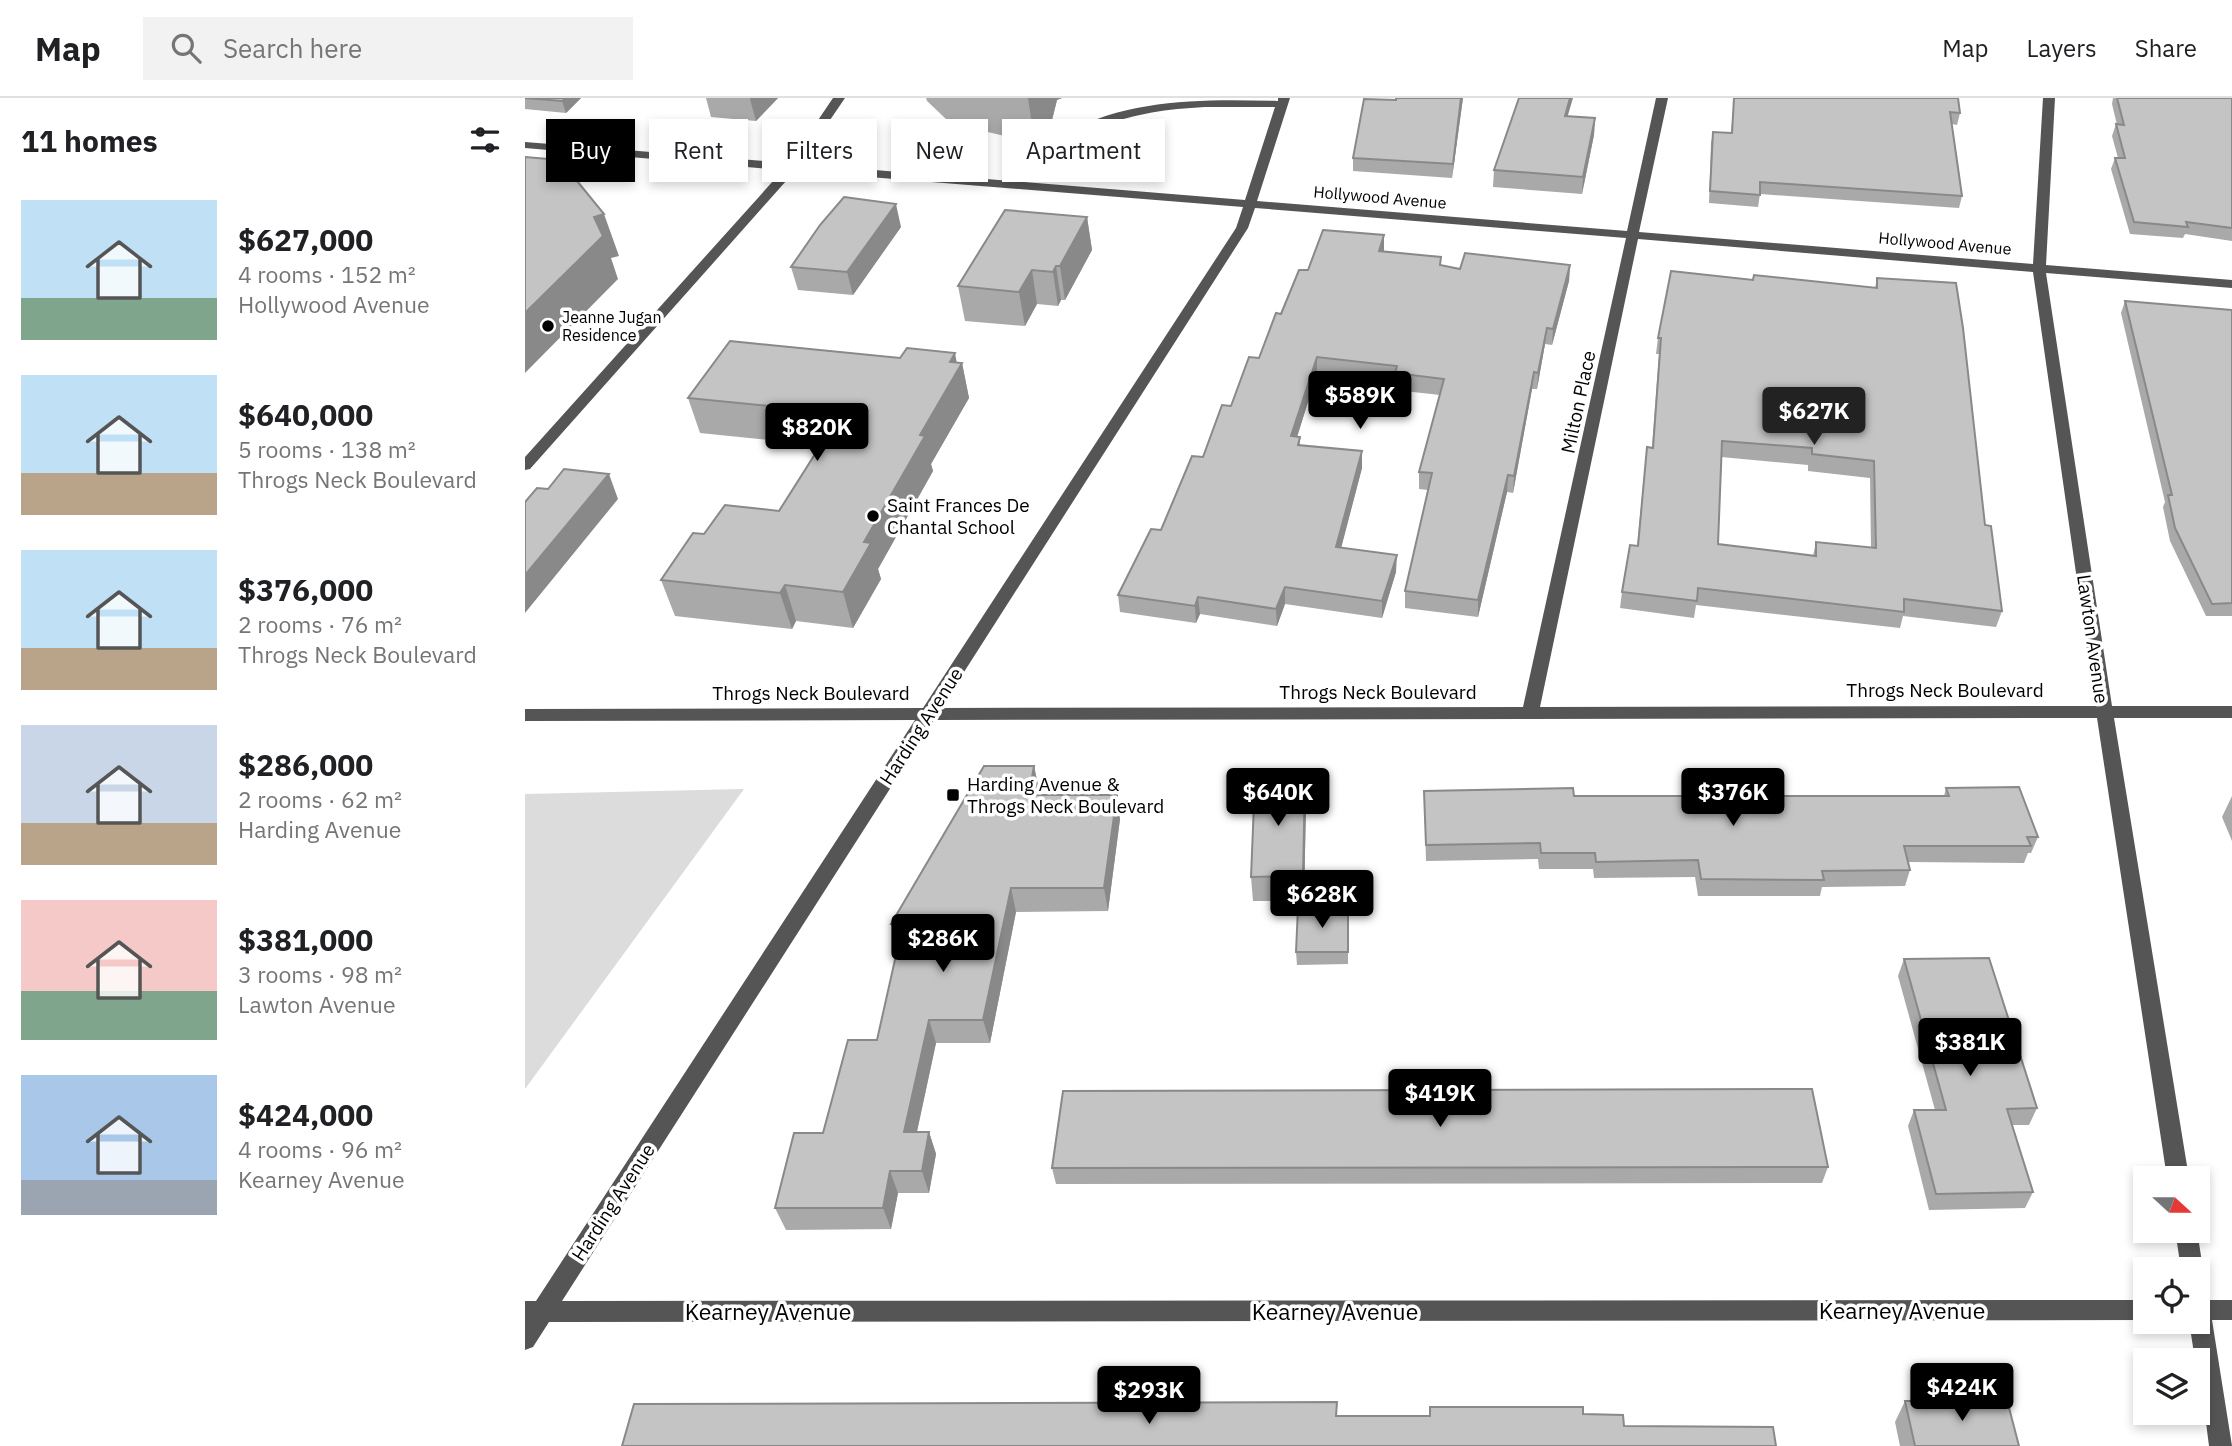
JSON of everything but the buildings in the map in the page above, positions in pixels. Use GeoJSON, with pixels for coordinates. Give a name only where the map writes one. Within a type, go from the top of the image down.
{"type":"FeatureCollection","features":[{"type":"Feature","properties":{"kind":"street"},"geometry":{"type":"LineString","coordinates":[[825,119],[839,98]]}},
{"type":"Feature","properties":{"kind":"street","name":"Milton Place"},"geometry":{"type":"LineString","coordinates":[[1530,713],[1662,98]]}},
{"type":"Feature","properties":{"kind":"street","name":"Lawton Avenue"},"geometry":{"type":"LineString","coordinates":[[2049,98],[2039,268],[2104,711],[2176,1166]]}},
{"type":"Feature","properties":{"kind":"street"},"geometry":{"type":"LineString","coordinates":[[1014,185],[1033,160],[1063,136],[1095,116],[1172,101],[1283,101]]}},
{"type":"Feature","properties":{"kind":"street","name":"Harding Avenue"},"geometry":{"type":"LineString","coordinates":[[525,1339],[534,1312],[928,714],[1238,235],[1252,205],[1283,101]]}},
{"type":"Feature","properties":{"kind":"street","name":"Hollywood Avenue"},"geometry":{"type":"LineString","coordinates":[[525,145],[762,165]]}},
{"type":"Feature","properties":{"kind":"street","name":"Hollywood Avenue"},"geometry":{"type":"LineString","coordinates":[[877,174],[2232,284]]}},
{"type":"Feature","properties":{"kind":"street"},"geometry":{"type":"LineString","coordinates":[[525,466],[779,182]]}},
{"type":"Feature","properties":{"kind":"street","name":"Throgs Neck Boulevard"},"geometry":{"type":"LineString","coordinates":[[525,715],[2232,712]]}},
{"type":"Feature","properties":{"kind":"street"},"geometry":{"type":"LineString","coordinates":[[2210,1309],[2232,1310]]}},
{"type":"Feature","properties":{"kind":"street","name":"Kearney Avenue"},"geometry":{"type":"LineString","coordinates":[[534,1312],[2133,1310]]}},
{"type":"Feature","properties":{"kind":"street"},"geometry":{"type":"LineString","coordinates":[[2202,1334],[2221,1446]]}},
{"type":"Feature","properties":{"kind":"shaded area"},"geometry":{"type":"Polygon","coordinates":[[[744,789],[525,1089],[525,794],[744,789]]]}},
{"type":"Feature","properties":{"kind":"place","name":"Jeanne Jugan Residence"},"geometry":{"type":"Point","coordinates":[548,326]}},
{"type":"Feature","properties":{"kind":"place","name":"Saint Frances De Chantal School"},"geometry":{"type":"Point","coordinates":[873,516]}},
{"type":"Feature","properties":{"kind":"place","name":"Harding Avenue & Throgs Neck Boulevard"},"geometry":{"type":"Point","coordinates":[953,795]}}]}
